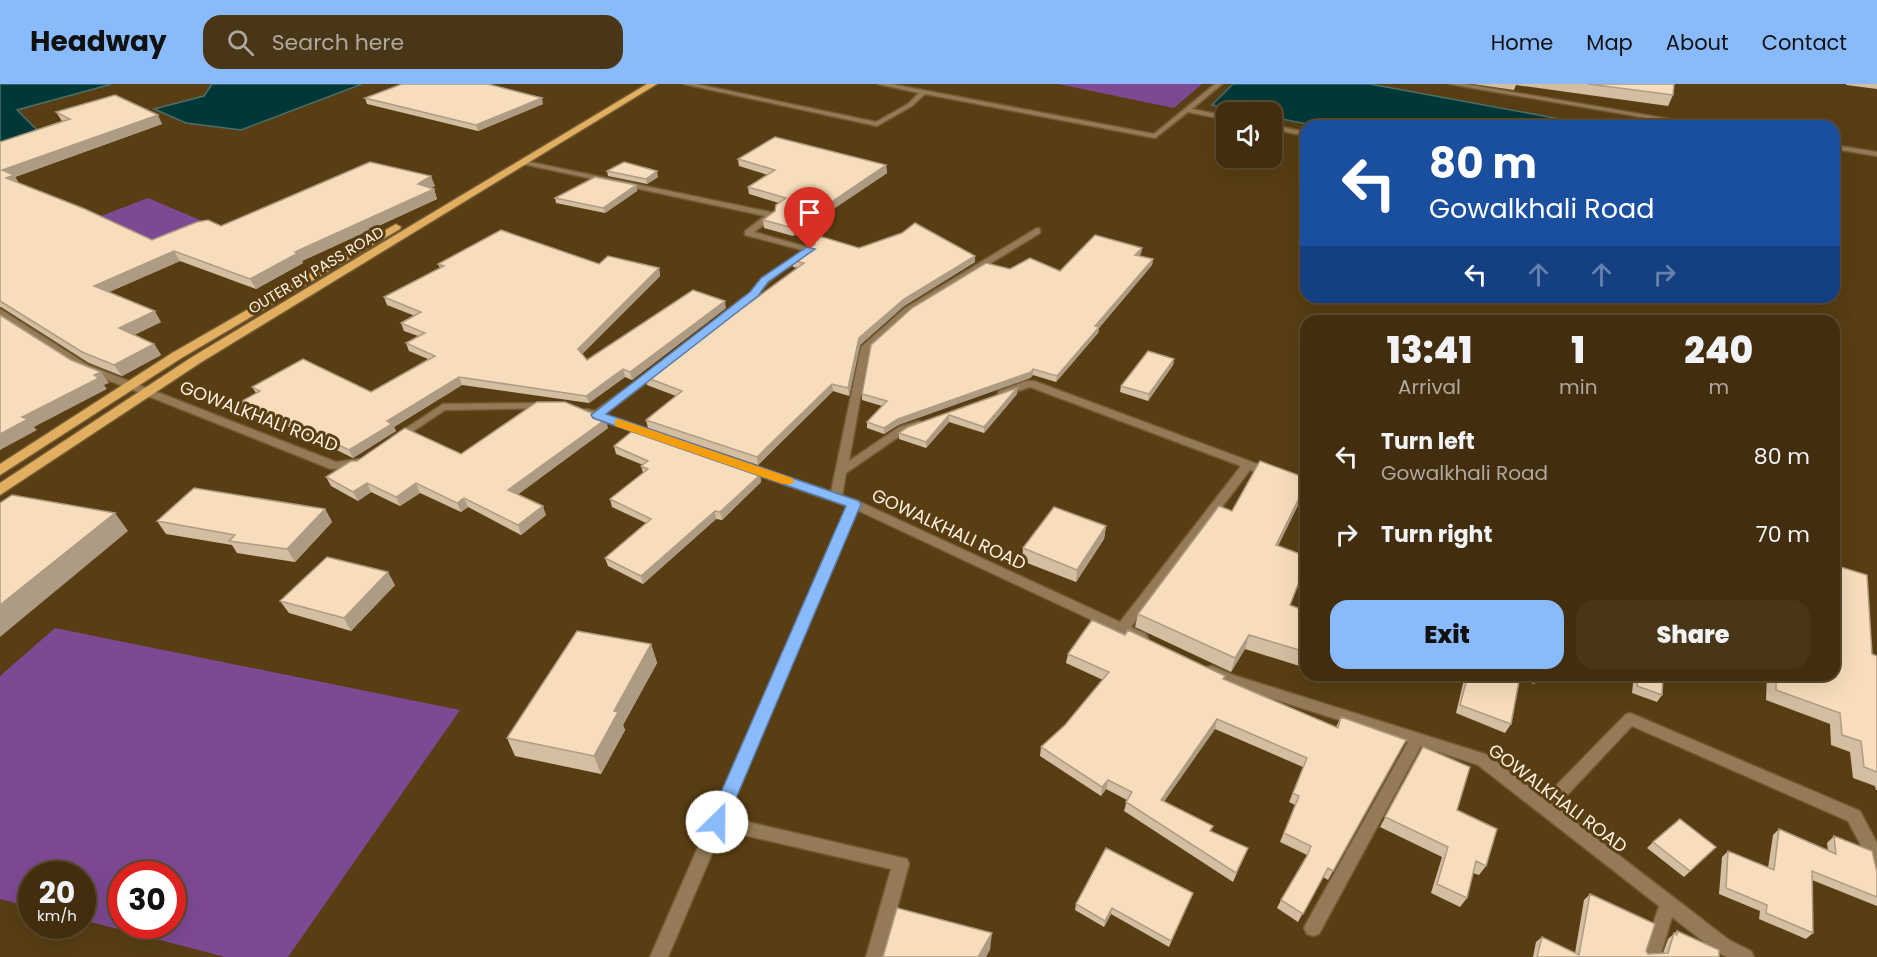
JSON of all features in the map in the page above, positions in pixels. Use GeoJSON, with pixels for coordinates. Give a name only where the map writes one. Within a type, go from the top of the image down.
{"type":"FeatureCollection","features":[{"type":"Feature","properties":{"kind":"main road","name":"OUTER BY PASS ROAD"},"geometry":{"type":"LineString","coordinates":[[0,470],[176,356],[639,84]]}},
{"type":"Feature","properties":{"kind":"main road","name":"OUTER BY PASS ROAD"},"geometry":{"type":"LineString","coordinates":[[0,490],[206,354],[653,84]]}},
{"type":"Feature","properties":{"kind":"street"},"geometry":{"type":"LineString","coordinates":[[687,84],[877,124],[910,105],[924,92]]}},
{"type":"Feature","properties":{"kind":"street"},"geometry":{"type":"LineString","coordinates":[[881,84],[1155,136],[1219,84]]}},
{"type":"Feature","properties":{"kind":"street"},"geometry":{"type":"LineString","coordinates":[[1453,84],[1670,120]]}},
{"type":"Feature","properties":{"kind":"street"},"geometry":{"type":"LineString","coordinates":[[1187,110],[1216,116]]}},
{"type":"Feature","properties":{"kind":"street"},"geometry":{"type":"LineString","coordinates":[[1282,129],[1300,133]]}},
{"type":"Feature","properties":{"kind":"street"},"geometry":{"type":"LineString","coordinates":[[1840,148],[1877,154]]}},
{"type":"Feature","properties":{"kind":"street"},"geometry":{"type":"LineString","coordinates":[[523,162],[772,215],[748,233],[810,249],[765,280],[754,294],[717,323]]}},
{"type":"Feature","properties":{"kind":"street"},"geometry":{"type":"LineString","coordinates":[[836,498],[864,349],[908,310],[1037,231]]}},
{"type":"Feature","properties":{"kind":"street","name":"GOWALKHALI ROAD"},"geometry":{"type":"LineString","coordinates":[[0,312],[4,317],[84,367],[147,393],[335,466],[356,465],[365,458]]}},
{"type":"Feature","properties":{"kind":"street"},"geometry":{"type":"LineString","coordinates":[[597,415],[662,365]]}},
{"type":"Feature","properties":{"kind":"street"},"geometry":{"type":"LineString","coordinates":[[988,399],[1030,384],[1287,480]]}},
{"type":"Feature","properties":{"kind":"street"},"geometry":{"type":"LineString","coordinates":[[385,446],[443,407],[564,406],[662,438]]}},
{"type":"Feature","properties":{"kind":"street"},"geometry":{"type":"LineString","coordinates":[[841,471],[903,429],[934,418]]}},
{"type":"Feature","properties":{"kind":"street","name":"GOWALKHALI ROAD"},"geometry":{"type":"LineString","coordinates":[[716,457],[854,504],[1154,644]]}},
{"type":"Feature","properties":{"kind":"street"},"geometry":{"type":"LineString","coordinates":[[1122,629],[1248,465]]}},
{"type":"Feature","properties":{"kind":"street"},"geometry":{"type":"LineString","coordinates":[[659,957],[854,504]]}},
{"type":"Feature","properties":{"kind":"street","name":"GOWALKHALI ROAD"},"geometry":{"type":"LineString","coordinates":[[1196,664],[1228,679],[1483,760],[1724,946],[1745,957]]}},
{"type":"Feature","properties":{"kind":"street"},"geometry":{"type":"LineString","coordinates":[[1545,808],[1630,719],[1854,816],[1877,859]]}},
{"type":"Feature","properties":{"kind":"street"},"geometry":{"type":"LineString","coordinates":[[1313,928],[1417,739]]}},
{"type":"Feature","properties":{"kind":"street"},"geometry":{"type":"LineString","coordinates":[[717,822],[901,864],[875,957]]}},
{"type":"Feature","properties":{"kind":"street"},"geometry":{"type":"LineString","coordinates":[[1651,957],[1668,903]]}},
{"type":"Feature","properties":{"kind":"shaded area"},"geometry":{"type":"Polygon","coordinates":[[[1058,84],[1202,84],[1174,108],[1058,84]]]}},
{"type":"Feature","properties":{"kind":"shaded area"},"geometry":{"type":"Polygon","coordinates":[[[148,198],[214,226],[163,247],[96,218],[148,198]]]}},
{"type":"Feature","properties":{"kind":"shaded area"},"geometry":{"type":"Polygon","coordinates":[[[55,628],[460,710],[288,957],[225,957],[156,939],[186,939],[186,861],[108,861],[108,927],[96,923],[96,861],[18,861],[18,904],[0,899],[0,676],[55,628]]]}},
{"type":"Feature","properties":{"kind":"water"},"geometry":{"type":"Polygon","coordinates":[[[0,84],[112,84],[17,110],[44,137],[0,152],[0,84]]]}},
{"type":"Feature","properties":{"kind":"water"},"geometry":{"type":"Polygon","coordinates":[[[212,84],[362,84],[241,130],[186,123],[154,109],[204,96],[212,84]]]}},
{"type":"Feature","properties":{"kind":"water"},"geometry":{"type":"Polygon","coordinates":[[[1233,84],[1370,84],[1565,120],[1300,120],[1300,123],[1282,119],[1282,102],[1216,102],[1216,106],[1212,105],[1233,84]]]}},
{"type":"Feature","properties":{"kind":"building"},"geometry":{"type":"Polygon","coordinates":[[[402,84],[488,84],[542,98],[476,125],[365,98],[402,84]]]}},
{"type":"Feature","properties":{"kind":"building"},"geometry":{"type":"Polygon","coordinates":[[[1588,84],[1674,84],[1673,95],[1588,84]]]}},
{"type":"Feature","properties":{"kind":"building"},"geometry":{"type":"Polygon","coordinates":[[[115,95],[158,115],[2,170],[14,175],[6,178],[85,209],[152,240],[197,222],[208,220],[221,226],[370,162],[431,176],[418,184],[434,189],[295,252],[298,253],[250,279],[174,251],[94,286],[155,311],[119,328],[154,344],[114,365],[82,352],[0,301],[0,142],[70,119],[56,112],[115,95]]]}},
{"type":"Feature","properties":{"kind":"building"},"geometry":{"type":"Polygon","coordinates":[[[775,137],[886,165],[793,228],[763,220],[775,211],[776,205],[786,198],[748,187],[775,170],[738,159],[775,137]]]}},
{"type":"Feature","properties":{"kind":"building"},"geometry":{"type":"Polygon","coordinates":[[[624,162],[657,171],[646,179],[607,171],[624,162]]]}},
{"type":"Feature","properties":{"kind":"building"},"geometry":{"type":"Polygon","coordinates":[[[595,177],[636,185],[603,208],[555,198],[595,177]]]}},
{"type":"Feature","properties":{"kind":"building"},"geometry":{"type":"Polygon","coordinates":[[[915,223],[975,256],[904,299],[859,338],[848,388],[832,384],[757,457],[646,420],[682,391],[645,377],[738,305],[744,307],[804,263],[792,260],[815,244],[814,240],[819,236],[859,248],[902,233],[915,223]]]}},
{"type":"Feature","properties":{"kind":"building"},"geometry":{"type":"Polygon","coordinates":[[[501,230],[599,264],[608,256],[659,268],[578,349],[587,360],[693,290],[725,301],[630,372],[623,369],[586,396],[459,377],[387,421],[392,424],[349,450],[278,416],[269,421],[235,405],[260,391],[252,387],[303,359],[371,392],[435,356],[406,343],[425,333],[401,323],[421,312],[384,297],[444,266],[438,264],[501,230]]]}},
{"type":"Feature","properties":{"kind":"building"},"geometry":{"type":"Polygon","coordinates":[[[1095,235],[1142,248],[1135,255],[1153,259],[1095,326],[1099,327],[1057,376],[1033,369],[1031,372],[898,419],[884,428],[867,422],[887,401],[862,394],[871,345],[912,308],[986,263],[1010,269],[1030,258],[1060,271],[1095,235]]]}},
{"type":"Feature","properties":{"kind":"building"},"geometry":{"type":"Polygon","coordinates":[[[0,315],[71,360],[101,372],[94,375],[99,378],[22,417],[28,419],[0,434],[0,315]]]}},
{"type":"Feature","properties":{"kind":"building"},"geometry":{"type":"Polygon","coordinates":[[[1148,351],[1174,359],[1149,394],[1121,386],[1148,351]]]}},
{"type":"Feature","properties":{"kind":"building"},"geometry":{"type":"Polygon","coordinates":[[[1017,388],[984,427],[949,415],[926,442],[899,433],[908,427],[1017,388]]]}},
{"type":"Feature","properties":{"kind":"building"},"geometry":{"type":"Polygon","coordinates":[[[537,402],[565,402],[606,419],[508,490],[543,506],[518,525],[464,498],[457,503],[416,483],[396,497],[367,483],[353,492],[326,477],[351,461],[357,461],[405,428],[461,454],[537,402]]]}},
{"type":"Feature","properties":{"kind":"building"},"geometry":{"type":"Polygon","coordinates":[[[636,428],[747,467],[745,469],[760,475],[720,512],[715,511],[641,576],[605,558],[651,519],[610,499],[648,469],[641,466],[648,461],[614,446],[636,428]]]}},
{"type":"Feature","properties":{"kind":"building"},"geometry":{"type":"Polygon","coordinates":[[[1260,461],[1300,476],[1300,496],[1276,545],[1300,554],[1300,579],[1290,605],[1300,609],[1300,650],[1249,635],[1235,658],[1138,614],[1219,506],[1232,511],[1260,461]]]}},
{"type":"Feature","properties":{"kind":"building"},"geometry":{"type":"Polygon","coordinates":[[[194,488],[325,509],[287,549],[229,541],[235,535],[157,521],[194,488]]]}},
{"type":"Feature","properties":{"kind":"building"},"geometry":{"type":"Polygon","coordinates":[[[12,495],[115,513],[0,605],[0,503],[12,495]]]}},
{"type":"Feature","properties":{"kind":"building"},"geometry":{"type":"Polygon","coordinates":[[[1054,507],[1106,526],[1077,570],[1023,548],[1054,507]]]}},
{"type":"Feature","properties":{"kind":"building"},"geometry":{"type":"Polygon","coordinates":[[[327,557],[388,572],[344,618],[280,601],[327,557]]]}},
{"type":"Feature","properties":{"kind":"building"},"geometry":{"type":"Polygon","coordinates":[[[1840,567],[1867,575],[1872,654],[1877,656],[1877,772],[1864,767],[1861,741],[1842,735],[1840,713],[1776,690],[1776,681],[1840,681],[1840,567]]]}},
{"type":"Feature","properties":{"kind":"building"},"geometry":{"type":"Polygon","coordinates":[[[1092,620],[1125,635],[1128,630],[1225,676],[1223,679],[1338,728],[1341,717],[1406,740],[1333,871],[1328,868],[1303,914],[1281,900],[1311,846],[1284,833],[1299,796],[1293,793],[1307,758],[1217,719],[1161,800],[1213,826],[1210,831],[1248,848],[1236,873],[1126,802],[1132,792],[1108,780],[1102,787],[1041,747],[1065,725],[1109,672],[1068,654],[1092,620]]]}},
{"type":"Feature","properties":{"kind":"building"},"geometry":{"type":"Polygon","coordinates":[[[577,631],[651,644],[614,711],[618,712],[594,756],[507,738],[577,631]]]}},
{"type":"Feature","properties":{"kind":"building"},"geometry":{"type":"Polygon","coordinates":[[[1466,681],[1519,681],[1511,724],[1460,705],[1466,681]]]}},
{"type":"Feature","properties":{"kind":"building"},"geometry":{"type":"Polygon","coordinates":[[[1637,681],[1663,681],[1662,695],[1637,686],[1637,681]]]}},
{"type":"Feature","properties":{"kind":"building"},"geometry":{"type":"Polygon","coordinates":[[[1423,747],[1470,767],[1457,810],[1497,829],[1486,866],[1476,861],[1467,898],[1437,884],[1448,847],[1385,817],[1423,747]]]}},
{"type":"Feature","properties":{"kind":"building"},"geometry":{"type":"Polygon","coordinates":[[[1680,819],[1716,847],[1690,871],[1653,842],[1680,819]]]}},
{"type":"Feature","properties":{"kind":"building"},"geometry":{"type":"Polygon","coordinates":[[[1779,829],[1836,854],[1834,836],[1872,851],[1877,872],[1877,897],[1812,871],[1813,933],[1766,913],[1767,905],[1726,888],[1728,851],[1774,870],[1779,829]]]}},
{"type":"Feature","properties":{"kind":"building"},"geometry":{"type":"Polygon","coordinates":[[[1106,848],[1193,893],[1171,941],[1112,908],[1105,921],[1076,904],[1106,848]]]}},
{"type":"Feature","properties":{"kind":"building"},"geometry":{"type":"Polygon","coordinates":[[[1590,894],[1655,924],[1646,951],[1648,954],[1668,953],[1674,933],[1677,935],[1677,931],[1719,950],[1719,957],[1537,957],[1542,937],[1579,955],[1590,894]]]}},
{"type":"Feature","properties":{"kind":"building"},"geometry":{"type":"Polygon","coordinates":[[[897,908],[992,933],[978,957],[883,957],[897,908]]]}},
{"type":"Feature","properties":{"kind":"slow traffic"},"geometry":{"type":"LineString","coordinates":[[619,423],[787,481]]}},
{"type":"Feature","properties":{"kind":"route"},"geometry":{"type":"LineString","coordinates":[[717,822],[854,504],[597,415],[754,294],[765,280],[810,249]]}}]}
